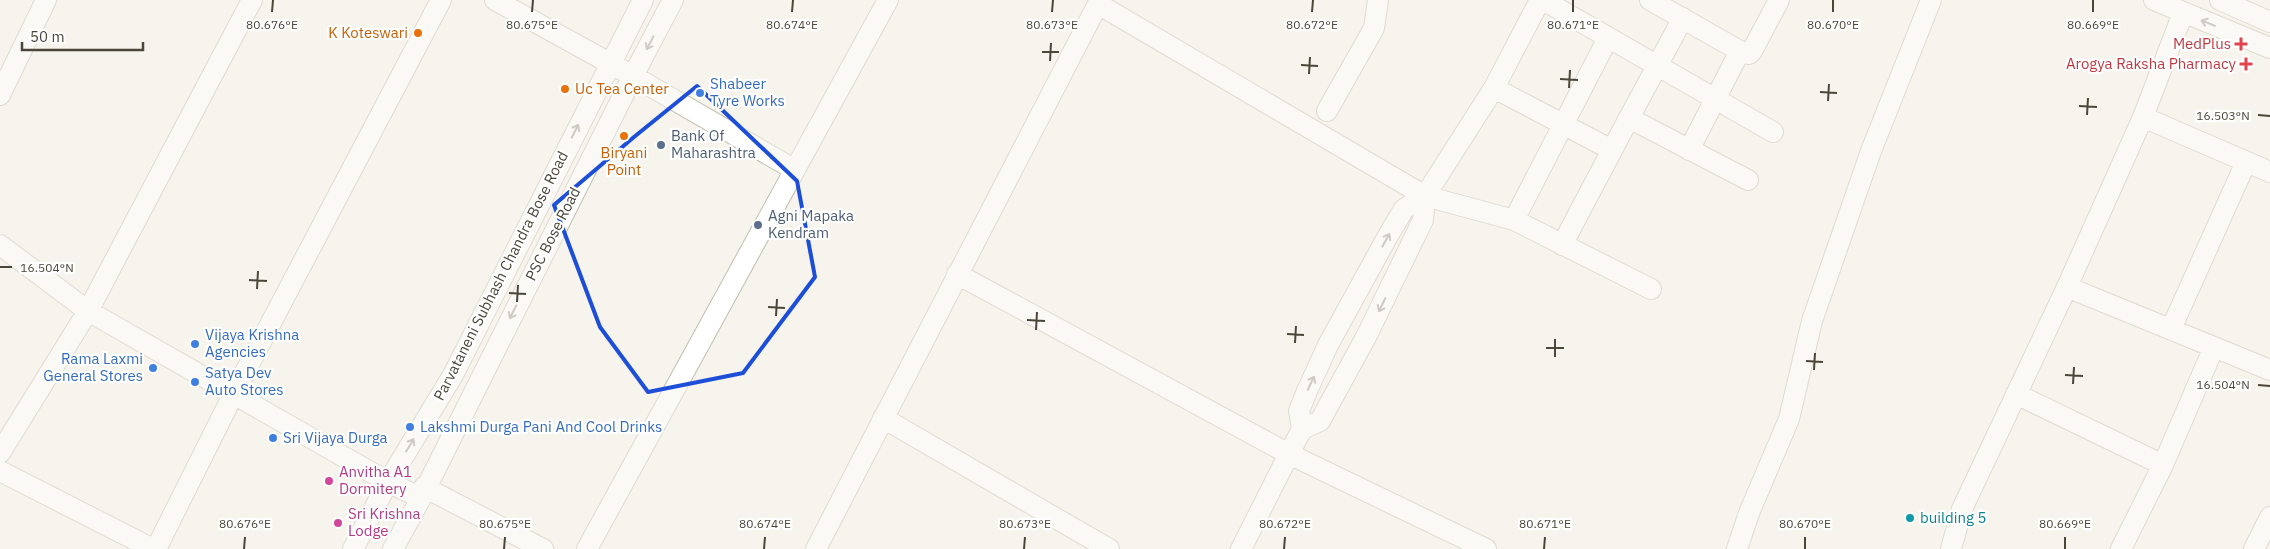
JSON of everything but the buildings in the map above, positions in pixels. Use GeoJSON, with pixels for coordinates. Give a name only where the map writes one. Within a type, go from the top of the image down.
{"type":"FeatureCollection","features":[{"type":"Feature","properties":{"kind":"street"},"geometry":{"type":"LineString","coordinates":[[0,95],[46,0]]}},
{"type":"Feature","properties":{"kind":"street"},"geometry":{"type":"LineString","coordinates":[[0,453],[88,310],[252,0]]}},
{"type":"Feature","properties":{"kind":"street"},"geometry":{"type":"LineString","coordinates":[[0,472],[154,549],[441,0]]}},
{"type":"Feature","properties":{"kind":"street"},"geometry":{"type":"LineString","coordinates":[[495,0],[633,76],[795,170]]}},
{"type":"Feature","properties":{"kind":"street","name":"Parvataneni Subhash Chandra Bose Road"},"geometry":{"type":"LineString","coordinates":[[353,549],[388,482],[453,375],[643,0]]}},
{"type":"Feature","properties":{"kind":"street","name":"PSC Bose Road"},"geometry":{"type":"LineString","coordinates":[[393,549],[673,0]]}},
{"type":"Feature","properties":{"kind":"street"},"geometry":{"type":"LineString","coordinates":[[587,549],[888,0]]}},
{"type":"Feature","properties":{"kind":"street"},"geometry":{"type":"LineString","coordinates":[[1327,111],[1374,28],[1378,0]]}},
{"type":"Feature","properties":{"kind":"street"},"geometry":{"type":"LineString","coordinates":[[1241,549],[1302,429],[1298,412],[1328,345],[1404,208],[1425,196],[1494,88],[1542,0],[1772,132]]}},
{"type":"Feature","properties":{"kind":"street"},"geometry":{"type":"LineString","coordinates":[[1650,0],[1675,10],[1740,51],[1749,54],[1779,0]]}},
{"type":"Feature","properties":{"kind":"street"},"geometry":{"type":"LineString","coordinates":[[1736,549],[1790,419],[1812,321],[1872,150],[1930,0]]}},
{"type":"Feature","properties":{"kind":"street"},"geometry":{"type":"LineString","coordinates":[[2220,0],[2252,6],[2270,22]]}},
{"type":"Feature","properties":{"kind":"street"},"geometry":{"type":"LineString","coordinates":[[816,549],[1099,2],[1425,196],[1514,220],[1652,289]]}},
{"type":"Feature","properties":{"kind":"street"},"geometry":{"type":"LineString","coordinates":[[1952,549],[1962,509],[2067,287],[2143,117],[2169,5],[2270,48]]}},
{"type":"Feature","properties":{"kind":"street"},"geometry":{"type":"LineString","coordinates":[[1562,245],[1658,66],[1675,10]]}},
{"type":"Feature","properties":{"kind":"street"},"geometry":{"type":"LineString","coordinates":[[1514,220],[1608,38]]}},
{"type":"Feature","properties":{"kind":"street"},"geometry":{"type":"LineString","coordinates":[[1689,150],[1740,51]]}},
{"type":"Feature","properties":{"kind":"street"},"geometry":{"type":"LineString","coordinates":[[1494,88],[1612,150]]}},
{"type":"Feature","properties":{"kind":"street"},"geometry":{"type":"LineString","coordinates":[[2143,117],[2270,172]]}},
{"type":"Feature","properties":{"kind":"street"},"geometry":{"type":"LineString","coordinates":[[1630,118],[1748,180]]}},
{"type":"Feature","properties":{"kind":"street"},"geometry":{"type":"LineString","coordinates":[[2171,329],[2246,162]]}},
{"type":"Feature","properties":{"kind":"street"},"geometry":{"type":"LineString","coordinates":[[1302,429],[1320,422],[1366,337],[1423,220],[1425,196]]}},
{"type":"Feature","properties":{"kind":"street"},"geometry":{"type":"LineString","coordinates":[[0,245],[88,310],[388,482],[422,493],[543,549]]}},
{"type":"Feature","properties":{"kind":"street"},"geometry":{"type":"LineString","coordinates":[[958,274],[1289,454],[1486,549]]}},
{"type":"Feature","properties":{"kind":"street"},"geometry":{"type":"LineString","coordinates":[[2067,287],[2270,370]]}},
{"type":"Feature","properties":{"kind":"street"},"geometry":{"type":"LineString","coordinates":[[2121,549],[2163,465],[2214,347]]}},
{"type":"Feature","properties":{"kind":"street"},"geometry":{"type":"LineString","coordinates":[[2016,394],[2163,465]]}},
{"type":"Feature","properties":{"kind":"street"},"geometry":{"type":"LineString","coordinates":[[883,418],[1108,549]]}},
{"type":"Feature","properties":{"kind":"highlighted area"},"geometry":{"type":"Polygon","coordinates":[[[697,86],[797,181],[815,277],[743,373],[648,392],[600,327],[554,205],[697,86]]]}},
{"type":"Feature","properties":{"kind":"place","name":"K Koteswari"},"geometry":{"type":"Point","coordinates":[418,33]}},
{"type":"Feature","properties":{"kind":"place","name":"MedPlus"},"geometry":{"type":"Point","coordinates":[2241,44]}},
{"type":"Feature","properties":{"kind":"place","name":"Arogya Raksha Pharmacy"},"geometry":{"type":"Point","coordinates":[2246,64]}},
{"type":"Feature","properties":{"kind":"place","name":"Uc Tea Center"},"geometry":{"type":"Point","coordinates":[565,89]}},
{"type":"Feature","properties":{"kind":"place","name":"Shabeer Tyre Works"},"geometry":{"type":"Point","coordinates":[700,93]}},
{"type":"Feature","properties":{"kind":"place","name":"Biryani Point"},"geometry":{"type":"Point","coordinates":[624,136]}},
{"type":"Feature","properties":{"kind":"place","name":"Bank Of Maharashtra"},"geometry":{"type":"Point","coordinates":[661,145]}},
{"type":"Feature","properties":{"kind":"place","name":"Agni Mapaka Kendram"},"geometry":{"type":"Point","coordinates":[758,225]}},
{"type":"Feature","properties":{"kind":"place","name":"Vijaya Krishna Agencies"},"geometry":{"type":"Point","coordinates":[195,344]}},
{"type":"Feature","properties":{"kind":"place","name":"Rama Laxmi General Stores"},"geometry":{"type":"Point","coordinates":[153,368]}},
{"type":"Feature","properties":{"kind":"place","name":"Satya Dev Auto Stores"},"geometry":{"type":"Point","coordinates":[195,382]}},
{"type":"Feature","properties":{"kind":"place","name":"Lakshmi Durga Pani And Cool Drinks"},"geometry":{"type":"Point","coordinates":[410,427]}},
{"type":"Feature","properties":{"kind":"place","name":"Sri Vijaya Durga"},"geometry":{"type":"Point","coordinates":[273,438]}},
{"type":"Feature","properties":{"kind":"place","name":"Anvitha A1 Dormitery"},"geometry":{"type":"Point","coordinates":[329,481]}},
{"type":"Feature","properties":{"kind":"place","name":"building 5"},"geometry":{"type":"Point","coordinates":[1910,518]}},
{"type":"Feature","properties":{"kind":"place","name":"Sri Krishna Lodge"},"geometry":{"type":"Point","coordinates":[338,523]}}]}
